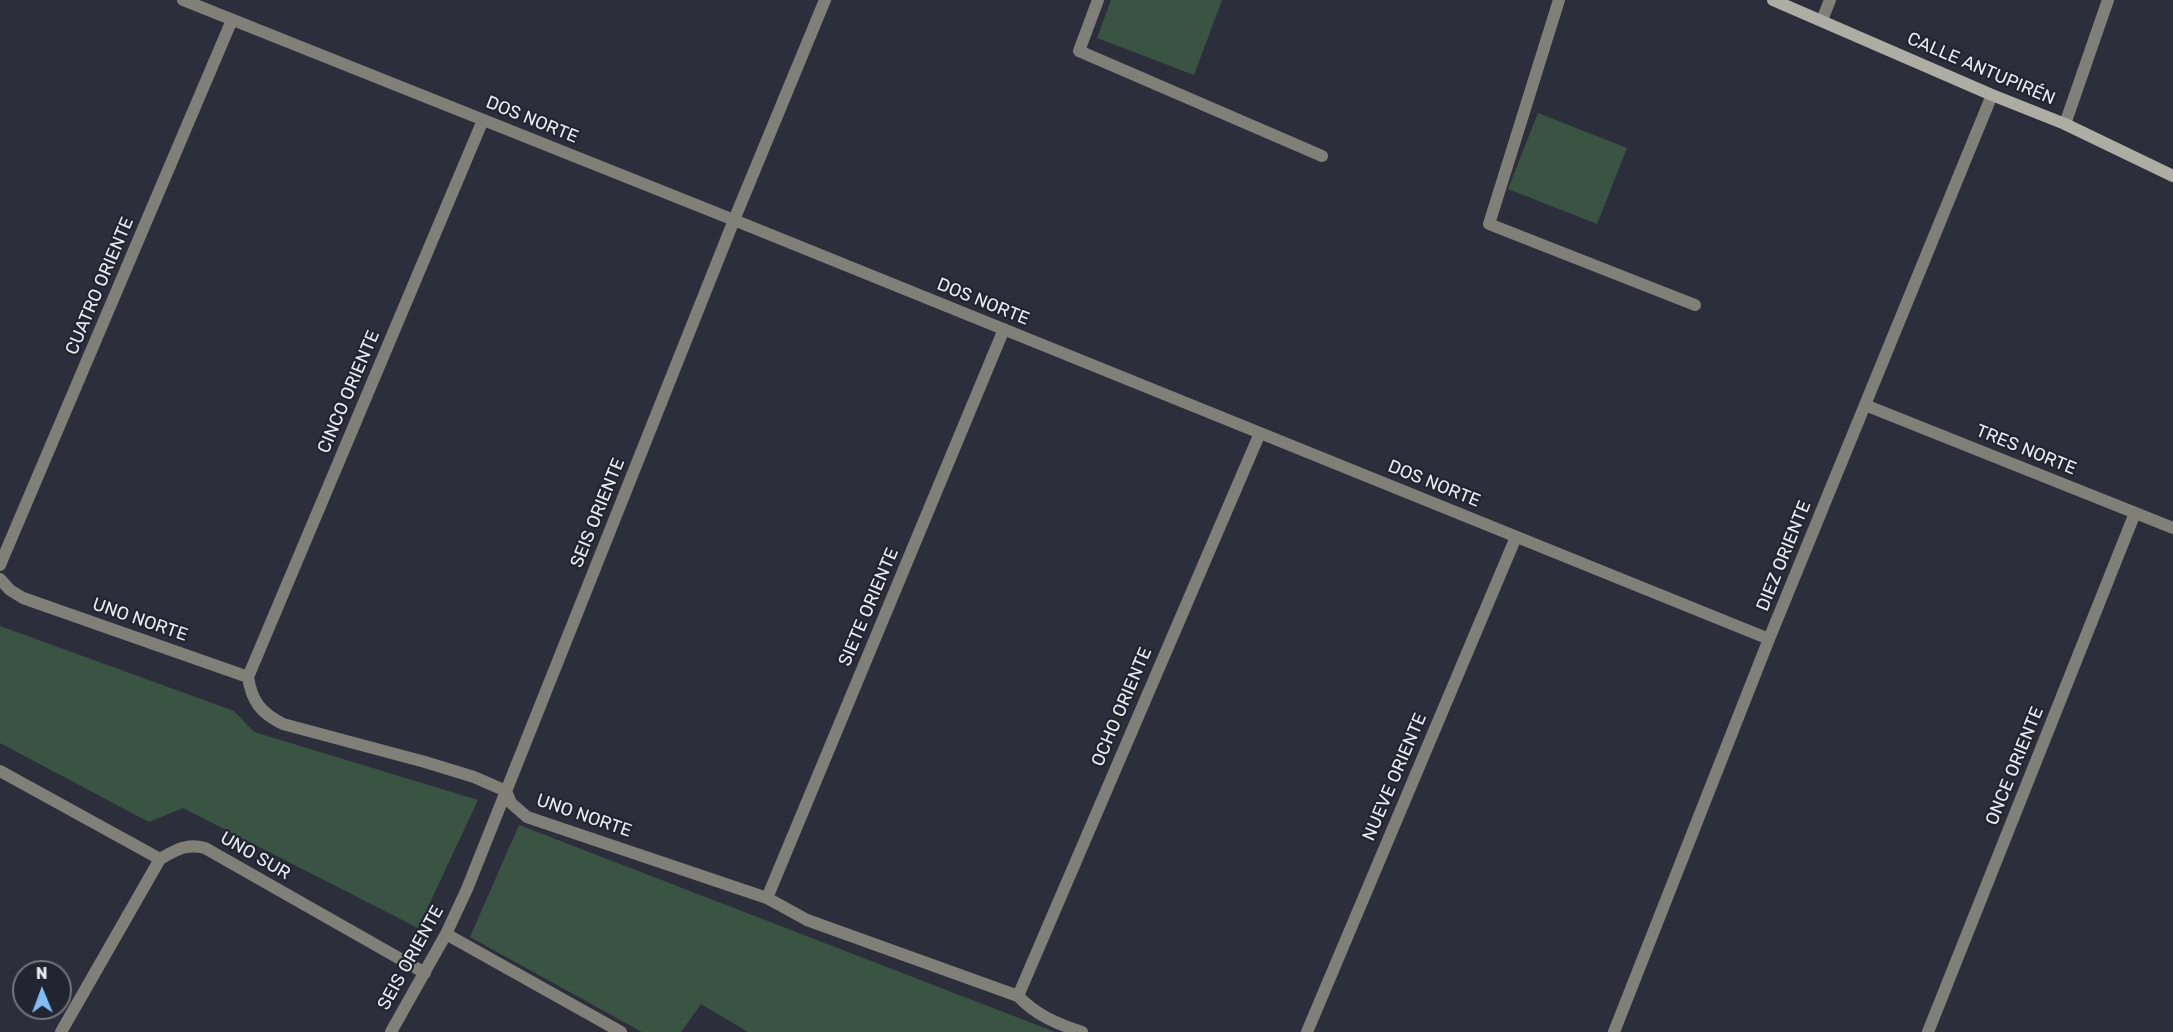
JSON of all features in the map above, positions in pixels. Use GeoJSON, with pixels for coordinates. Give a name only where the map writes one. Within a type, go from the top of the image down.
{"type":"FeatureCollection","features":[{"type":"Feature","properties":{"kind":"street","name":"DOS NORTE"},"geometry":{"type":"LineString","coordinates":[[183,0],[734,220],[1769,639]]}},
{"type":"Feature","properties":{"kind":"street","name":"SEIS ORIENTE"},"geometry":{"type":"LineString","coordinates":[[391,1032],[446,934],[467,890],[734,220],[825,0]]}},
{"type":"Feature","properties":{"kind":"street"},"geometry":{"type":"LineString","coordinates":[[1098,0],[1079,51],[1322,156]]}},
{"type":"Feature","properties":{"kind":"street"},"geometry":{"type":"LineString","coordinates":[[1559,0],[1489,224],[1695,305]]}},
{"type":"Feature","properties":{"kind":"street","name":"CALLE ANTUPIRÉN"},"geometry":{"type":"LineString","coordinates":[[1773,0],[1992,95],[2065,124],[2173,176]]}},
{"type":"Feature","properties":{"kind":"street"},"geometry":{"type":"LineString","coordinates":[[1822,20],[1830,0]]}},
{"type":"Feature","properties":{"kind":"street"},"geometry":{"type":"LineString","coordinates":[[2065,124],[2108,0]]}},
{"type":"Feature","properties":{"kind":"street","name":"CUATRO ORIENTE"},"geometry":{"type":"LineString","coordinates":[[0,565],[232,20]]}},
{"type":"Feature","properties":{"kind":"street","name":"DIEZ ORIENTE"},"geometry":{"type":"LineString","coordinates":[[1614,1032],[1769,639],[1992,95]]}},
{"type":"Feature","properties":{"kind":"street","name":"CINCO ORIENTE"},"geometry":{"type":"LineString","coordinates":[[248,677],[483,120]]}},
{"type":"Feature","properties":{"kind":"street","name":"SIETE ORIENTE"},"geometry":{"type":"LineString","coordinates":[[767,898],[1004,329]]}},
{"type":"Feature","properties":{"kind":"street","name":"TRES NORTE"},"geometry":{"type":"LineString","coordinates":[[1865,405],[2173,528]]}},
{"type":"Feature","properties":{"kind":"street","name":"OCHO ORIENTE"},"geometry":{"type":"LineString","coordinates":[[1018,996],[1260,433]]}},
{"type":"Feature","properties":{"kind":"street","name":"ONCE ORIENTE"},"geometry":{"type":"LineString","coordinates":[[1928,1032],[2135,513]]}},
{"type":"Feature","properties":{"kind":"street","name":"NUEVE ORIENTE"},"geometry":{"type":"LineString","coordinates":[[1307,1032],[1516,537]]}},
{"type":"Feature","properties":{"kind":"street","name":"UNO NORTE"},"geometry":{"type":"LineString","coordinates":[[0,579],[10,590],[23,598],[248,677],[251,692],[258,705],[269,717],[283,724],[474,777],[506,791],[511,803],[527,817],[767,898],[807,920],[1018,996],[1031,1009],[1082,1032]]}},
{"type":"Feature","properties":{"kind":"street"},"geometry":{"type":"LineString","coordinates":[[0,771],[160,859],[61,1032]]}},
{"type":"Feature","properties":{"kind":"street","name":"UNO SUR"},"geometry":{"type":"LineString","coordinates":[[160,859],[183,846],[205,848],[424,973]]}},
{"type":"Feature","properties":{"kind":"street"},"geometry":{"type":"LineString","coordinates":[[446,934],[621,1032]]}},
{"type":"Feature","properties":{"kind":"green space"},"geometry":{"type":"Polygon","coordinates":[[[1111,0],[1222,0],[1194,75],[1097,38],[1111,0]]]}},
{"type":"Feature","properties":{"kind":"green space"},"geometry":{"type":"Polygon","coordinates":[[[1538,113],[1627,148],[1597,224],[1508,189],[1538,113]]]}},
{"type":"Feature","properties":{"kind":"green space"},"geometry":{"type":"Polygon","coordinates":[[[0,626],[234,711],[254,732],[478,800],[418,928],[183,808],[149,822],[0,743],[0,626]]]}},
{"type":"Feature","properties":{"kind":"green space"},"geometry":{"type":"Polygon","coordinates":[[[519,825],[1055,1032],[748,1032],[701,1004],[681,1032],[642,1032],[470,937],[519,825]]]}}]}
